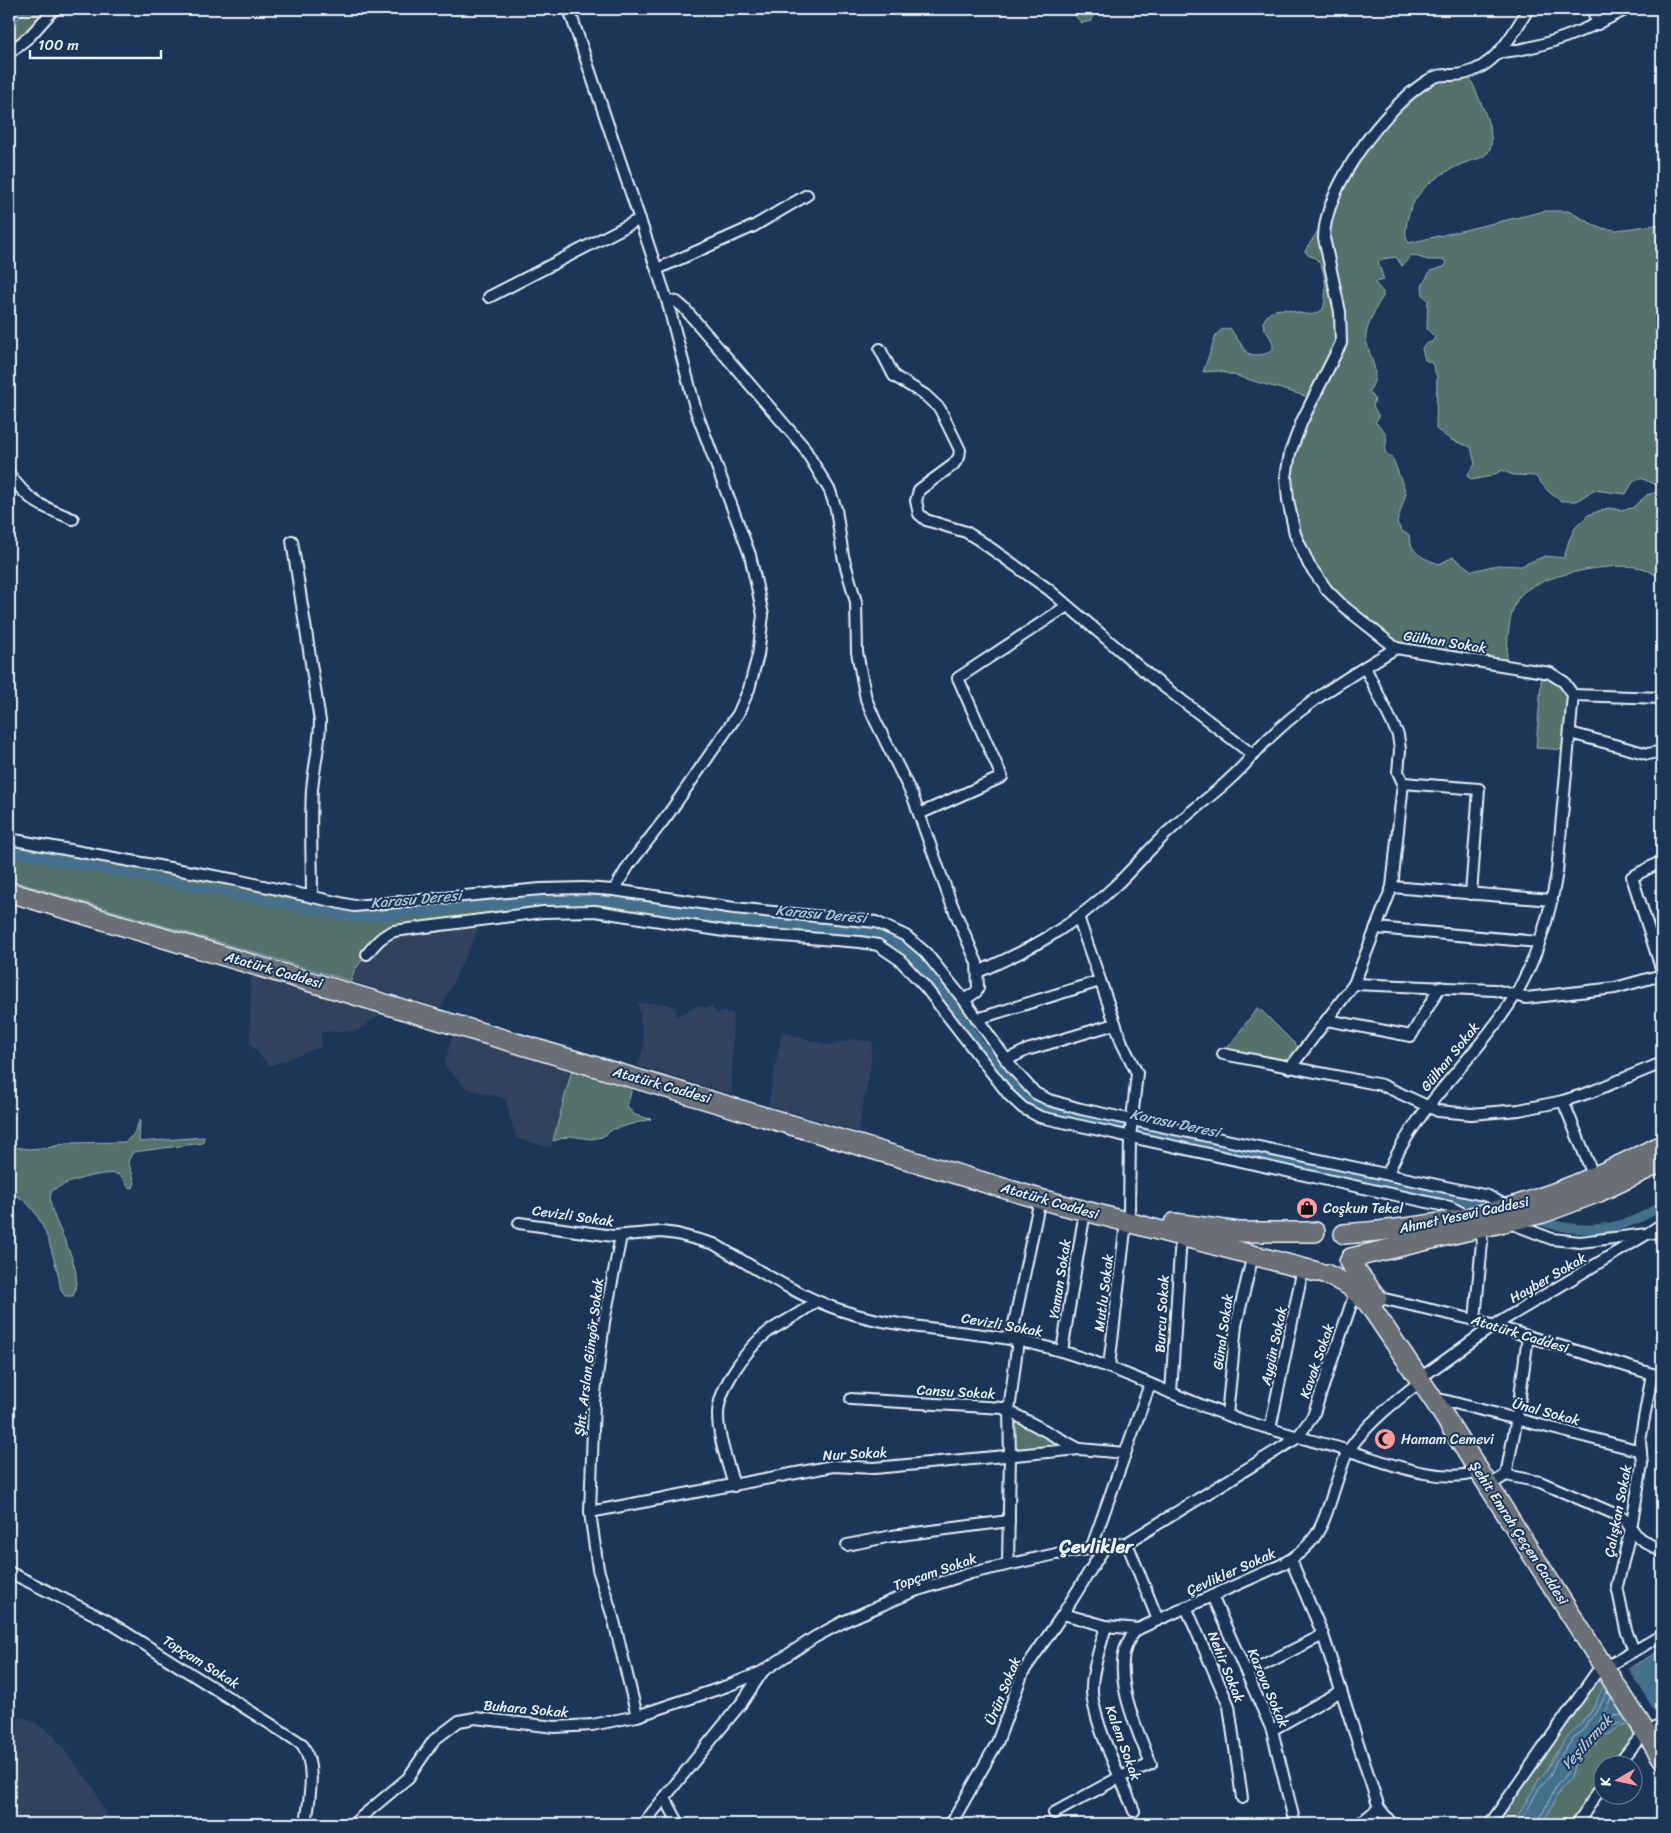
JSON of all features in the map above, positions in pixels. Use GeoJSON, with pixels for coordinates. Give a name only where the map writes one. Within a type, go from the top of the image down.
{"type":"FeatureCollection","features":[{"type":"Feature","properties":{"kind":"highway","name":"Atatürk Caddesi"},"geometry":{"type":"LineString","coordinates":[[9,880],[714,1088],[1043,1188],[1181,1236],[1315,1271]]}},
{"type":"Feature","properties":{"kind":"highway","name":"Atatürk Caddesi"},"geometry":{"type":"LineString","coordinates":[[9,892],[1085,1211],[1222,1231],[1275,1234],[1315,1232],[1329,1228],[1344,1234]]}},
{"type":"Feature","properties":{"kind":"highway","name":"Ahmet Yesevi Caddesi"},"geometry":{"type":"LineString","coordinates":[[1350,1260],[1514,1211],[1594,1177],[1662,1145]]}},
{"type":"Feature","properties":{"kind":"highway","name":"Ahmet Yesevi Caddesi"},"geometry":{"type":"LineString","coordinates":[[1514,1211],[1543,1213],[1599,1192],[1662,1162]]}},
{"type":"Feature","properties":{"kind":"highway","name":"Ahmet Yesevi Caddesi"},"geometry":{"type":"LineString","coordinates":[[1344,1234],[1479,1222]]}},
{"type":"Feature","properties":{"kind":"highway"},"geometry":{"type":"LineString","coordinates":[[1315,1232],[1308,1240],[1305,1254],[1315,1271],[1339,1272],[1350,1260],[1350,1244],[1344,1234]]}},
{"type":"Feature","properties":{"kind":"highway","name":"Şehit Emrah Çeçen Caddesi"},"geometry":{"type":"LineString","coordinates":[[1350,1260],[1376,1297],[1424,1378],[1443,1400],[1609,1665],[1652,1729],[1662,1758]]}},
{"type":"Feature","properties":{"kind":"highway","name":"Şehit Emrah Çeçen Caddesi"},"geometry":{"type":"LineString","coordinates":[[1315,1271],[1356,1290],[1368,1303],[1424,1378],[1492,1479]]}},
{"type":"Feature","properties":{"kind":"street"},"geometry":{"type":"LineString","coordinates":[[9,53],[30,36],[54,9]]}},
{"type":"Feature","properties":{"kind":"street"},"geometry":{"type":"LineString","coordinates":[[569,9],[657,269],[696,411],[750,556],[762,604],[763,624],[749,689],[738,714],[667,816],[629,865],[614,890]]}},
{"type":"Feature","properties":{"kind":"street"},"geometry":{"type":"LineString","coordinates":[[1502,52],[1528,9]]}},
{"type":"Feature","properties":{"kind":"street"},"geometry":{"type":"LineString","coordinates":[[1592,9],[1598,24]]}},
{"type":"Feature","properties":{"kind":"street"},"geometry":{"type":"LineString","coordinates":[[1502,52],[1544,44],[1598,24],[1627,9]]}},
{"type":"Feature","properties":{"kind":"street","name":"Gülhan Sokak"},"geometry":{"type":"LineString","coordinates":[[1388,1173],[1406,1138],[1427,1107],[1515,995],[1539,942],[1552,900],[1557,872],[1573,695],[1564,682],[1550,673],[1396,648],[1357,620],[1315,575],[1300,548],[1288,500],[1286,477],[1290,453],[1309,406],[1341,343],[1340,312],[1324,238],[1324,230],[1334,200],[1353,160],[1390,112],[1426,82],[1437,75],[1468,73],[1502,52]]}},
{"type":"Feature","properties":{"kind":"street"},"geometry":{"type":"LineString","coordinates":[[657,269],[754,226],[807,195]]}},
{"type":"Feature","properties":{"kind":"street"},"geometry":{"type":"LineString","coordinates":[[489,297],[640,218]]}},
{"type":"Feature","properties":{"kind":"street"},"geometry":{"type":"LineString","coordinates":[[667,300],[677,302],[684,308],[756,390],[803,446],[825,481],[836,509],[843,556],[854,592],[857,652],[866,699],[919,814],[978,972],[976,992],[964,1000]]}},
{"type":"Feature","properties":{"kind":"street"},"geometry":{"type":"LineString","coordinates":[[880,349],[894,376],[925,395],[940,409],[960,450],[959,457],[953,465],[919,490],[916,501],[919,514],[926,520],[972,535],[1048,589],[1150,676],[1254,755]]}},
{"type":"Feature","properties":{"kind":"street"},"geometry":{"type":"LineString","coordinates":[[9,474],[20,489],[35,504],[73,519]]}},
{"type":"Feature","properties":{"kind":"street"},"geometry":{"type":"LineString","coordinates":[[292,541],[320,721],[320,742],[313,774],[311,806],[312,897]]}},
{"type":"Feature","properties":{"kind":"street"},"geometry":{"type":"LineString","coordinates":[[919,814],[1002,777],[958,678],[1067,606]]}},
{"type":"Feature","properties":{"kind":"street"},"geometry":{"type":"LineString","coordinates":[[978,972],[1035,946],[1078,917],[1115,886],[1178,823],[1238,774],[1270,736],[1298,713],[1396,648]]}},
{"type":"Feature","properties":{"kind":"street"},"geometry":{"type":"LineString","coordinates":[[1290,1068],[1354,984],[1392,887],[1403,783],[1398,772],[1400,745],[1398,735],[1365,667]]}},
{"type":"Feature","properties":{"kind":"street"},"geometry":{"type":"LineString","coordinates":[[1573,695],[1646,699],[1662,698]]}},
{"type":"Feature","properties":{"kind":"street"},"geometry":{"type":"LineString","coordinates":[[1570,733],[1648,754],[1662,751]]}},
{"type":"Feature","properties":{"kind":"street"},"geometry":{"type":"LineString","coordinates":[[1403,783],[1479,788],[1471,894]]}},
{"type":"Feature","properties":{"kind":"street"},"geometry":{"type":"LineString","coordinates":[[9,839],[236,880],[354,906],[556,888],[614,890],[734,908],[876,922],[896,931],[917,944],[964,1000],[1006,1060],[1035,1093],[1049,1100],[1081,1109],[1388,1173],[1488,1196],[1514,1211],[1552,1239],[1573,1242],[1596,1242],[1647,1234],[1662,1224]]}},
{"type":"Feature","properties":{"kind":"street"},"geometry":{"type":"LineString","coordinates":[[1662,861],[1632,877],[1662,971]]}},
{"type":"Feature","properties":{"kind":"street"},"geometry":{"type":"LineString","coordinates":[[1392,887],[1552,900]]}},
{"type":"Feature","properties":{"kind":"street"},"geometry":{"type":"LineString","coordinates":[[367,954],[376,942],[394,931],[558,911],[610,911],[731,932],[870,943],[892,953],[908,967],[996,1080],[1023,1108],[1054,1122],[1441,1205],[1479,1222],[1482,1242],[1475,1320]]}},
{"type":"Feature","properties":{"kind":"street","name":"Mutlu Sokak"},"geometry":{"type":"LineString","coordinates":[[1078,917],[1122,1043],[1137,1072],[1130,1138],[1127,1217],[1109,1366]]}},
{"type":"Feature","properties":{"kind":"street"},"geometry":{"type":"LineString","coordinates":[[1376,928],[1539,942]]}},
{"type":"Feature","properties":{"kind":"street"},"geometry":{"type":"LineString","coordinates":[[1354,984],[1495,990],[1526,998],[1615,988],[1662,975]]}},
{"type":"Feature","properties":{"kind":"street"},"geometry":{"type":"LineString","coordinates":[[977,1019],[1100,981]]}},
{"type":"Feature","properties":{"kind":"street"},"geometry":{"type":"LineString","coordinates":[[1327,1020],[1411,1036],[1440,987]]}},
{"type":"Feature","properties":{"kind":"street"},"geometry":{"type":"LineString","coordinates":[[1006,1060],[1027,1050],[1115,1024]]}},
{"type":"Feature","properties":{"kind":"street"},"geometry":{"type":"LineString","coordinates":[[1223,1054],[1382,1085],[1438,1111],[1471,1114],[1519,1110],[1563,1101],[1662,1063]]}},
{"type":"Feature","properties":{"kind":"street"},"geometry":{"type":"LineString","coordinates":[[1563,1101],[1594,1177]]}},
{"type":"Feature","properties":{"kind":"street"},"geometry":{"type":"LineString","coordinates":[[1008,1564],[1009,1411],[1015,1339],[1040,1198]]}},
{"type":"Feature","properties":{"kind":"street","name":"Yaman Sokak"},"geometry":{"type":"LineString","coordinates":[[1062,1351],[1085,1211]]}},
{"type":"Feature","properties":{"kind":"street","name":"Cevizli Sokak"},"geometry":{"type":"LineString","coordinates":[[519,1223],[621,1236],[661,1232],[677,1234],[714,1244],[754,1269],[816,1301],[842,1311],[876,1320],[1015,1339],[1062,1351],[1109,1366],[1227,1415],[1297,1438],[1430,1473],[1540,1482],[1622,1517],[1639,1538],[1662,1552]]}},
{"type":"Feature","properties":{"kind":"street","name":"Hayber Sokak"},"geometry":{"type":"LineString","coordinates":[[1348,1451],[1367,1430],[1424,1378],[1493,1326],[1647,1234],[1662,1231]]}},
{"type":"Feature","properties":{"kind":"street","name":"Şht. Arslan Güngör Sokak"},"geometry":{"type":"LineString","coordinates":[[621,1236],[604,1322],[594,1401],[590,1512],[598,1569],[615,1623],[636,1716]]}},
{"type":"Feature","properties":{"kind":"street","name":"Burcu Sokak"},"geometry":{"type":"LineString","coordinates":[[1171,1393],[1181,1236]]}},
{"type":"Feature","properties":{"kind":"street","name":"Günal Sokak"},"geometry":{"type":"LineString","coordinates":[[1227,1415],[1236,1325],[1253,1255]]}},
{"type":"Feature","properties":{"kind":"street","name":"Aygün Sokak"},"geometry":{"type":"LineString","coordinates":[[1270,1429],[1315,1271]]}},
{"type":"Feature","properties":{"kind":"street","name":"Kavak Sokak"},"geometry":{"type":"LineString","coordinates":[[1297,1438],[1313,1416],[1356,1290]]}},
{"type":"Feature","properties":{"kind":"street","name":"Atatürk Caddesi"},"geometry":{"type":"LineString","coordinates":[[1376,1297],[1475,1320],[1657,1376]]}},
{"type":"Feature","properties":{"kind":"street"},"geometry":{"type":"LineString","coordinates":[[734,1486],[719,1425],[718,1410],[723,1394],[752,1346],[770,1331],[804,1312],[816,1301]]}},
{"type":"Feature","properties":{"kind":"street"},"geometry":{"type":"LineString","coordinates":[[1492,1479],[1517,1418],[1528,1336]]}},
{"type":"Feature","properties":{"kind":"street","name":"Çalışkan Sokak"},"geometry":{"type":"LineString","coordinates":[[1634,1651],[1626,1630],[1617,1586],[1631,1528],[1642,1464],[1640,1441],[1657,1376]]}},
{"type":"Feature","properties":{"kind":"street"},"geometry":{"type":"LineString","coordinates":[[1091,1549],[1150,1384]]}},
{"type":"Feature","properties":{"kind":"street","name":"Cansu Sokak"},"geometry":{"type":"LineString","coordinates":[[851,1399],[1003,1408],[1080,1449]]}},
{"type":"Feature","properties":{"kind":"street","name":"Ünal Sokak"},"geometry":{"type":"LineString","coordinates":[[1443,1400],[1641,1451]]}},
{"type":"Feature","properties":{"kind":"street","name":"Topçam Sokak"},"geometry":{"type":"LineString","coordinates":[[643,1824],[743,1701],[762,1671],[815,1637],[850,1619],[939,1583],[1008,1564],[1126,1543],[1297,1438]]}},
{"type":"Feature","properties":{"kind":"street","name":"Nur Sokak"},"geometry":{"type":"LineString","coordinates":[[590,1512],[833,1466],[874,1468],[1080,1449],[1125,1453]]}},
{"type":"Feature","properties":{"kind":"street","name":"Çevlikler Sokak"},"geometry":{"type":"LineString","coordinates":[[1138,1630],[1291,1560],[1309,1547],[1317,1536],[1348,1451]]}},
{"type":"Feature","properties":{"kind":"street"},"geometry":{"type":"LineString","coordinates":[[847,1545],[892,1536],[1009,1521]]}},
{"type":"Feature","properties":{"kind":"street"},"geometry":{"type":"LineString","coordinates":[[1126,1543],[1158,1620]]}},
{"type":"Feature","properties":{"kind":"street","name":"Ürün Sokak"},"geometry":{"type":"LineString","coordinates":[[951,1824],[997,1743],[1023,1672],[1063,1614],[1104,1548]]}},
{"type":"Feature","properties":{"kind":"street"},"geometry":{"type":"LineString","coordinates":[[1291,1560],[1323,1635],[1379,1808],[1392,1824]]}},
{"type":"Feature","properties":{"kind":"street","name":"Topçam Sokak"},"geometry":{"type":"LineString","coordinates":[[9,1572],[106,1620],[187,1669],[302,1744],[309,1760],[310,1769],[306,1824]]}},
{"type":"Feature","properties":{"kind":"street","name":"Kazova Sokak"},"geometry":{"type":"LineString","coordinates":[[1212,1596],[1272,1730],[1295,1824]]}},
{"type":"Feature","properties":{"kind":"street","name":"Nehir Sokak"},"geometry":{"type":"LineString","coordinates":[[1186,1607],[1229,1706],[1242,1798]]}},
{"type":"Feature","properties":{"kind":"street"},"geometry":{"type":"LineString","coordinates":[[1063,1614],[1106,1626],[1138,1630]]}},
{"type":"Feature","properties":{"kind":"street","name":"Kalem Sokak"},"geometry":{"type":"LineString","coordinates":[[1106,1626],[1093,1675],[1092,1697],[1098,1720],[1134,1811]]}},
{"type":"Feature","properties":{"kind":"street"},"geometry":{"type":"LineString","coordinates":[[1054,1813],[1120,1777],[1151,1764],[1129,1710],[1125,1686],[1126,1647],[1130,1638],[1138,1630]]}},
{"type":"Feature","properties":{"kind":"street"},"geometry":{"type":"LineString","coordinates":[[1247,1673],[1323,1635]]}},
{"type":"Feature","properties":{"kind":"street"},"geometry":{"type":"LineString","coordinates":[[1490,1824],[1596,1673],[1662,1635]]}},
{"type":"Feature","properties":{"kind":"street","name":"Buhara Sokak"},"geometry":{"type":"LineString","coordinates":[[353,1824],[408,1778],[434,1740],[459,1721],[475,1718],[567,1728],[592,1725],[636,1716],[727,1686],[762,1671]]}},
{"type":"Feature","properties":{"kind":"street"},"geometry":{"type":"LineString","coordinates":[[1272,1730],[1341,1691]]}},
{"type":"Feature","properties":{"kind":"street"},"geometry":{"type":"LineString","coordinates":[[1625,1756],[1638,1740],[1652,1729]]}},
{"type":"Feature","properties":{"kind":"street"},"geometry":{"type":"LineString","coordinates":[[665,1798],[680,1824]]}},
{"type":"Feature","properties":{"kind":"street"},"geometry":{"type":"LineString","coordinates":[[1577,1824],[1594,1798]]}},
{"type":"Feature","properties":{"kind":"street"},"geometry":{"type":"LineString","coordinates":[[1359,1824],[1379,1808]]}},
{"type":"Feature","properties":{"kind":"shaded area"},"geometry":{"type":"Polygon","coordinates":[[[483,919],[441,1008],[351,981],[354,971],[376,942],[385,935],[483,919]]]}},
{"type":"Feature","properties":{"kind":"shaded area"},"geometry":{"type":"Polygon","coordinates":[[[251,963],[394,1005],[357,1031],[321,1032],[321,1047],[269,1066],[250,1044],[251,963]]]}},
{"type":"Feature","properties":{"kind":"shaded area"},"geometry":{"type":"Polygon","coordinates":[[[638,1003],[670,1004],[670,1007],[675,1007],[677,1016],[700,1005],[706,1008],[712,1006],[716,1015],[722,1012],[733,1013],[732,1094],[638,1066],[644,1045],[638,1003]]]}},
{"type":"Feature","properties":{"kind":"shaded area"},"geometry":{"type":"Polygon","coordinates":[[[456,1024],[575,1059],[551,1148],[516,1138],[505,1099],[468,1089],[444,1065],[456,1024]]]}},
{"type":"Feature","properties":{"kind":"shaded area"},"geometry":{"type":"Polygon","coordinates":[[[782,1032],[827,1045],[853,1039],[872,1042],[871,1064],[858,1132],[768,1105],[782,1032]]]}},
{"type":"Feature","properties":{"kind":"shaded area"},"geometry":{"type":"Polygon","coordinates":[[[9,1715],[29,1719],[52,1734],[92,1785],[109,1824],[9,1824],[9,1715]]]}},
{"type":"Feature","properties":{"kind":"green space"},"geometry":{"type":"Polygon","coordinates":[[[25,9],[54,9],[9,53],[9,26],[21,17],[25,9]]]}},
{"type":"Feature","properties":{"kind":"green space"},"geometry":{"type":"Polygon","coordinates":[[[1073,9],[1093,9],[1092,21],[1082,23],[1076,17],[1073,9]]]}},
{"type":"Feature","properties":{"kind":"green space"},"geometry":{"type":"Polygon","coordinates":[[[1468,73],[1488,122],[1491,141],[1490,149],[1486,154],[1437,177],[1421,192],[1410,210],[1407,221],[1406,236],[1409,243],[1545,211],[1568,211],[1600,228],[1617,230],[1662,224],[1662,580],[1644,569],[1624,566],[1574,572],[1540,582],[1528,589],[1519,597],[1515,604],[1509,630],[1506,665],[1410,652],[1343,606],[1300,548],[1286,477],[1312,398],[1219,371],[1203,372],[1216,335],[1221,330],[1230,328],[1247,353],[1254,355],[1264,354],[1273,349],[1272,341],[1263,322],[1269,314],[1276,310],[1284,309],[1308,314],[1316,313],[1323,309],[1325,291],[1323,270],[1317,260],[1305,251],[1326,218],[1365,143],[1426,82],[1468,73]],[[1412,255],[1402,266],[1396,257],[1382,259],[1378,262],[1384,280],[1374,282],[1383,292],[1383,297],[1372,318],[1366,336],[1375,372],[1373,385],[1369,391],[1375,399],[1373,406],[1379,417],[1375,422],[1385,432],[1385,452],[1393,459],[1406,493],[1397,523],[1403,532],[1409,535],[1415,551],[1423,557],[1439,564],[1453,557],[1472,571],[1497,565],[1521,566],[1545,556],[1564,558],[1569,540],[1575,528],[1588,515],[1608,508],[1623,510],[1632,508],[1647,495],[1660,491],[1659,486],[1641,478],[1633,482],[1626,494],[1593,490],[1577,501],[1561,501],[1550,493],[1535,476],[1513,475],[1502,470],[1491,476],[1472,480],[1468,477],[1475,464],[1471,447],[1451,440],[1436,429],[1437,377],[1432,363],[1425,360],[1422,349],[1424,345],[1433,341],[1435,337],[1427,329],[1428,300],[1423,295],[1422,286],[1430,271],[1444,267],[1447,263],[1444,260],[1428,260],[1412,255]]]}},
{"type":"Feature","properties":{"kind":"green space"},"geometry":{"type":"Polygon","coordinates":[[[1542,671],[1570,688],[1569,750],[1536,748],[1542,671]]]}},
{"type":"Feature","properties":{"kind":"green space"},"geometry":{"type":"Polygon","coordinates":[[[9,839],[337,903],[556,888],[848,918],[906,936],[980,1023],[962,1035],[886,949],[583,911],[401,930],[376,942],[354,971],[351,981],[9,880],[9,839]]]}},
{"type":"Feature","properties":{"kind":"green space"},"geometry":{"type":"Polygon","coordinates":[[[1258,1007],[1303,1052],[1290,1068],[1223,1054],[1258,1007]]]}},
{"type":"Feature","properties":{"kind":"green space"},"geometry":{"type":"Polygon","coordinates":[[[575,1059],[635,1077],[627,1107],[635,1115],[651,1119],[613,1129],[602,1137],[591,1139],[570,1136],[553,1141],[575,1059]]]}},
{"type":"Feature","properties":{"kind":"green space"},"geometry":{"type":"Polygon","coordinates":[[[140,1120],[139,1142],[204,1137],[203,1143],[133,1152],[128,1161],[135,1182],[133,1188],[128,1187],[119,1175],[105,1174],[74,1181],[52,1191],[50,1200],[53,1211],[71,1254],[75,1269],[76,1283],[73,1296],[65,1296],[61,1288],[48,1238],[42,1226],[29,1205],[20,1197],[9,1193],[9,1141],[15,1147],[28,1149],[52,1147],[67,1143],[125,1142],[133,1135],[140,1120]]]}},
{"type":"Feature","properties":{"kind":"green space"},"geometry":{"type":"Polygon","coordinates":[[[1009,1411],[1080,1449],[1010,1455],[1009,1411]]]}},
{"type":"Feature","properties":{"kind":"green space"},"geometry":{"type":"Polygon","coordinates":[[[1596,1673],[1605,1687],[1590,1713],[1552,1758],[1545,1774],[1535,1786],[1516,1822],[1514,1824],[1490,1824],[1596,1673]]]}},
{"type":"Feature","properties":{"kind":"green space"},"geometry":{"type":"Polygon","coordinates":[[[1628,1725],[1638,1740],[1625,1756],[1594,1756],[1594,1797],[1577,1824],[1540,1824],[1544,1821],[1561,1788],[1571,1777],[1574,1765],[1586,1752],[1597,1745],[1602,1734],[1610,1734],[1618,1727],[1628,1725]]]}},
{"type":"Feature","properties":{"kind":"water"},"geometry":{"type":"Polygon","coordinates":[[[9,9],[25,9],[21,17],[9,26],[9,9]]]}},
{"type":"Feature","properties":{"kind":"water","name":"Yeşilırmak"},"geometry":{"type":"Polygon","coordinates":[[[1662,1649],[1662,1709],[1626,1724],[1608,1735],[1602,1734],[1597,1745],[1584,1753],[1574,1765],[1571,1777],[1561,1788],[1544,1821],[1540,1824],[1514,1824],[1539,1779],[1549,1767],[1564,1742],[1594,1708],[1604,1687],[1625,1671],[1662,1649]]]}},
{"type":"Feature","properties":{"kind":"pier"},"geometry":{"type":"Polygon","coordinates":[[[1627,1666],[1657,1715],[1629,1727],[1603,1685],[1627,1666]]]}},
{"type":"Feature","properties":{"kind":"waterway","name":"Karasu Deresi"},"geometry":{"type":"LineString","coordinates":[[9,851],[357,918],[542,900],[584,899],[612,900],[732,920],[863,930],[892,940],[910,953],[935,982],[995,1065],[1029,1100],[1044,1109],[1080,1119],[1495,1207]]}},
{"type":"Feature","properties":{"kind":"waterway","name":"Karasu Deresi"},"geometry":{"type":"LineString","coordinates":[[1534,1219],[1568,1228],[1600,1228],[1616,1226],[1631,1221],[1662,1205]]}},
{"type":"Feature","properties":{"kind":"place","name":"Coşkun Tekel"},"geometry":{"type":"Point","coordinates":[1307,1208]}},
{"type":"Feature","properties":{"kind":"place","name":"Hamam Cemevi"},"geometry":{"type":"Point","coordinates":[1385,1439]}},
{"type":"Feature","properties":{"kind":"district","name":"Çevlikler"},"geometry":{"type":"Point","coordinates":[1096,1546]}}]}
